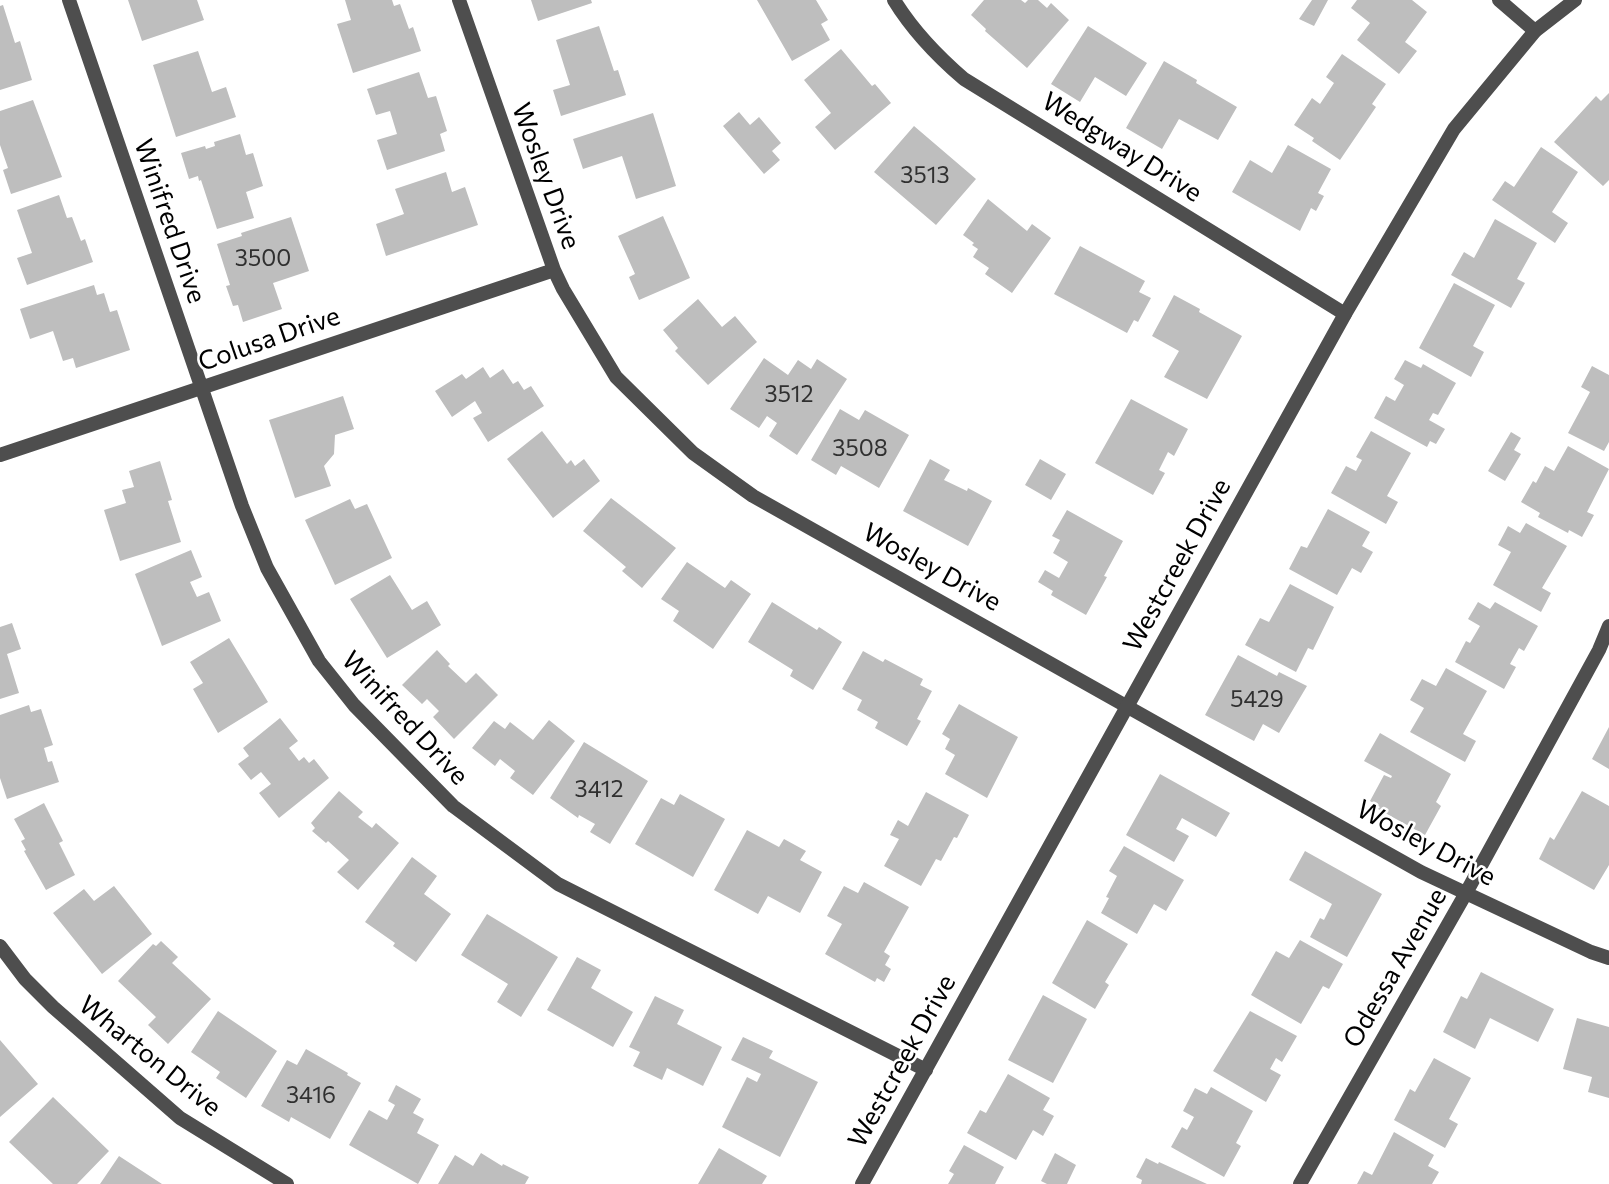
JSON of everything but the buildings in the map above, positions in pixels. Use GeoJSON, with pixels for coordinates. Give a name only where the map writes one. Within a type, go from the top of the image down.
{"type":"FeatureCollection","features":[{"type":"Feature","properties":{"kind":"street","name":"Winifred Drive"},"geometry":{"type":"LineString","coordinates":[[69,0],[242,506],[267,568],[319,661],[354,705],[453,806],[558,884],[926,1070]]}},
{"type":"Feature","properties":{"kind":"street","name":"Wosley Drive"},"geometry":{"type":"LineString","coordinates":[[459,0],[563,289],[616,377],[693,453],[753,496],[1421,872],[1609,958]]}},
{"type":"Feature","properties":{"kind":"street","name":"Wedgway Drive"},"geometry":{"type":"LineString","coordinates":[[894,0],[934,54],[964,79],[1345,314]]}},
{"type":"Feature","properties":{"kind":"street"},"geometry":{"type":"LineString","coordinates":[[1499,0],[1535,31]]}},
{"type":"Feature","properties":{"kind":"street","name":"Westcreek Drive"},"geometry":{"type":"LineString","coordinates":[[862,1184],[1345,314],[1454,130],[1535,31],[1575,0]]}},
{"type":"Feature","properties":{"kind":"street","name":"Colusa Drive"},"geometry":{"type":"LineString","coordinates":[[0,456],[554,270]]}},
{"type":"Feature","properties":{"kind":"street","name":"Odessa Avenue"},"geometry":{"type":"LineString","coordinates":[[1300,1184],[1466,893],[1592,662],[1609,625]]}},
{"type":"Feature","properties":{"kind":"street","name":"Wharton Drive"},"geometry":{"type":"LineString","coordinates":[[0,946],[25,979],[52,1007],[180,1118],[287,1184]]}}]}
